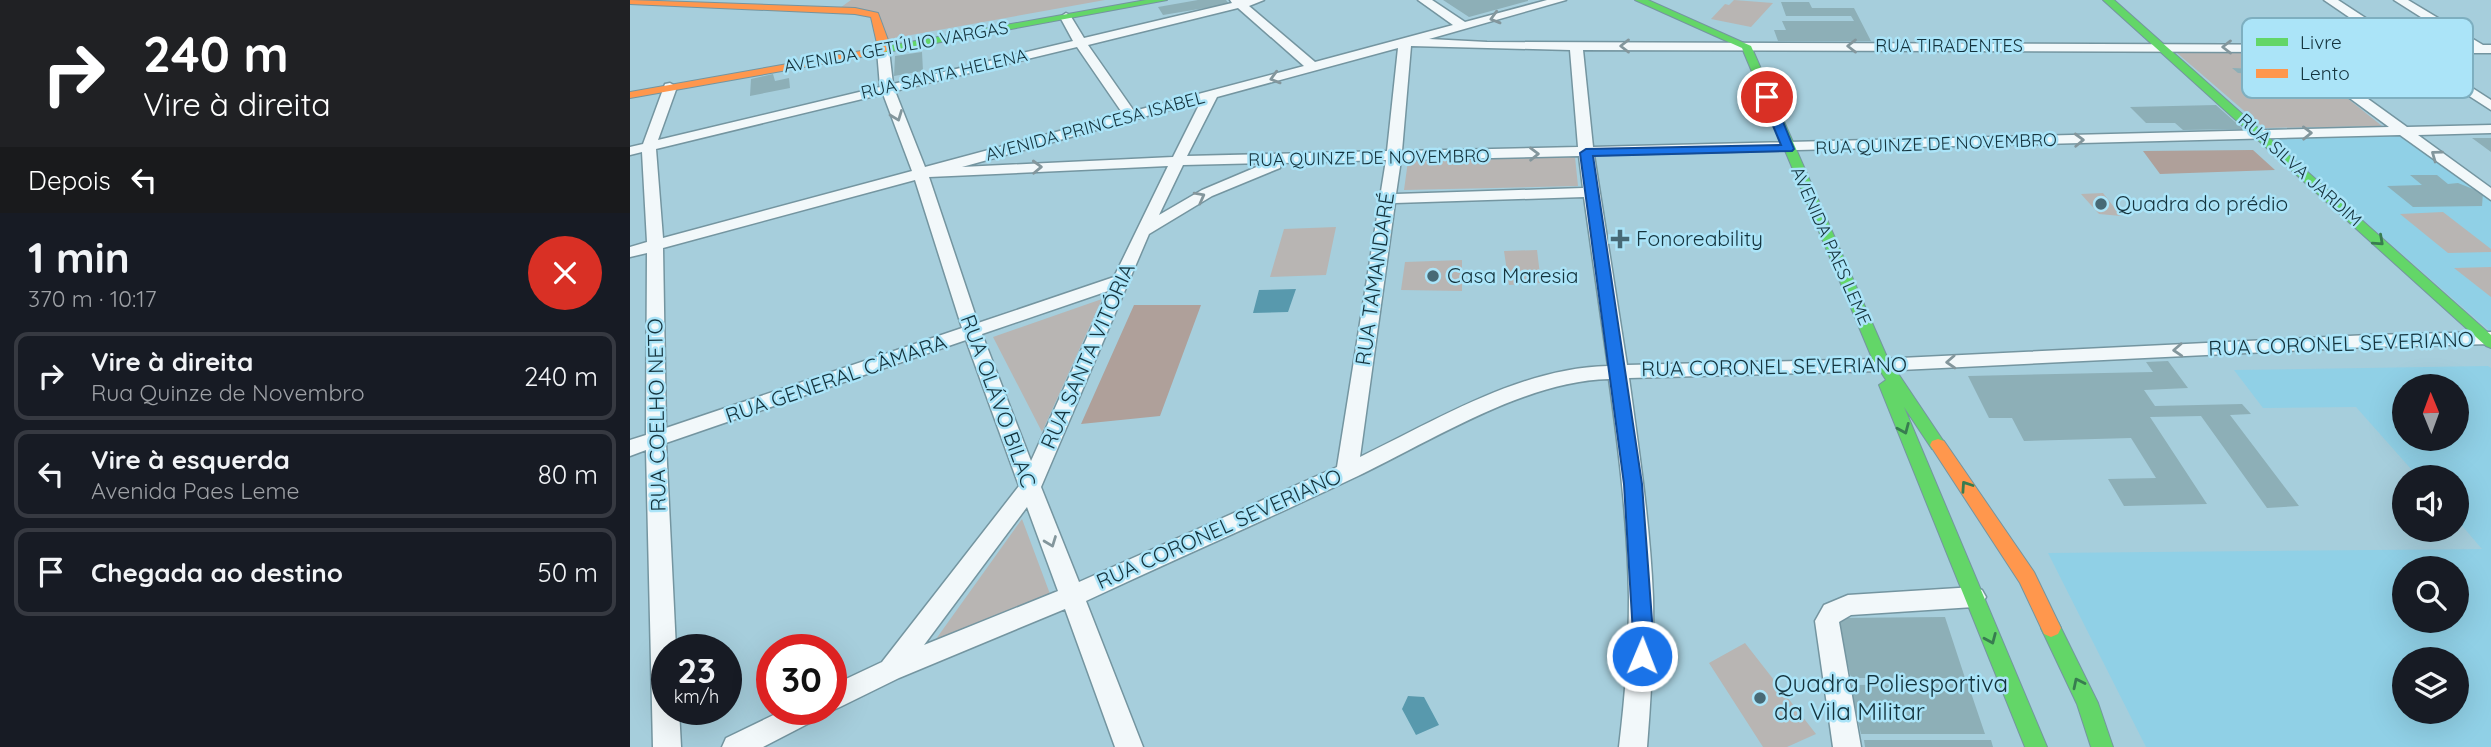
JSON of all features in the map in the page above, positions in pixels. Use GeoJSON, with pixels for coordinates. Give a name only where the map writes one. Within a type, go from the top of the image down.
{"type":"FeatureCollection","features":[{"type":"Feature","properties":{"kind":"street","name":"AVENIDA GETÚLIO VARGAS"},"geometry":{"type":"LineString","coordinates":[[630,95],[1105,0]]}},
{"type":"Feature","properties":{"kind":"street"},"geometry":{"type":"LineString","coordinates":[[1121,7],[1140,0]]}},
{"type":"Feature","properties":{"kind":"street","name":"AVENIDA GETÚLIO VARGAS"},"geometry":{"type":"LineString","coordinates":[[630,82],[1066,17],[1162,0]]}},
{"type":"Feature","properties":{"kind":"street","name":"RUA SANTA HELENA"},"geometry":{"type":"LineString","coordinates":[[640,148],[1239,2],[1258,0]]}},
{"type":"Feature","properties":{"kind":"street"},"geometry":{"type":"LineString","coordinates":[[1424,0],[1464,27]]}},
{"type":"Feature","properties":{"kind":"street","name":"AVENIDA PRINCESA ISABEL"},"geometry":{"type":"LineString","coordinates":[[630,252],[1560,0]]}},
{"type":"Feature","properties":{"kind":"street"},"geometry":{"type":"LineString","coordinates":[[1640,0],[1746,47]]}},
{"type":"Feature","properties":{"kind":"street","name":"RUA SILVA JARDIM"},"geometry":{"type":"LineString","coordinates":[[2108,0],[2489,340]]}},
{"type":"Feature","properties":{"kind":"street"},"geometry":{"type":"LineString","coordinates":[[2330,0],[2357,18]]}},
{"type":"Feature","properties":{"kind":"street"},"geometry":{"type":"LineString","coordinates":[[2400,0],[2431,18]]}},
{"type":"Feature","properties":{"kind":"street"},"geometry":{"type":"LineString","coordinates":[[630,1],[726,3],[855,11],[875,15],[883,45]]}},
{"type":"Feature","properties":{"kind":"street"},"geometry":{"type":"LineString","coordinates":[[1239,2],[1312,67]]}},
{"type":"Feature","properties":{"kind":"street"},"geometry":{"type":"LineString","coordinates":[[1066,17],[1131,116]]}},
{"type":"Feature","properties":{"kind":"street","name":"RUA TIRADENTES"},"geometry":{"type":"LineString","coordinates":[[1406,43],[1444,46],[2242,47]]}},
{"type":"Feature","properties":{"kind":"street","name":"RUA TAMANDARÉ"},"geometry":{"type":"LineString","coordinates":[[1347,472],[1394,157],[1406,43]]}},
{"type":"Feature","properties":{"kind":"street","name":"RUA OLÁVO BILAC"},"geometry":{"type":"LineString","coordinates":[[883,45],[887,88],[920,173],[972,332],[1129,747]]}},
{"type":"Feature","properties":{"kind":"street"},"geometry":{"type":"LineString","coordinates":[[1576,46],[1586,153],[1619,370],[1633,484],[1643,634],[1633,747]]}},
{"type":"Feature","properties":{"kind":"street","name":"AVENIDA PAES LEME"},"geometry":{"type":"LineString","coordinates":[[1746,47],[1882,363]]}},
{"type":"Feature","properties":{"kind":"street"},"geometry":{"type":"LineString","coordinates":[[2485,49],[2491,56]]}},
{"type":"Feature","properties":{"kind":"street","name":"RUA COELHO NETO"},"geometry":{"type":"LineString","coordinates":[[667,747],[656,440],[654,246],[640,148],[670,87]]}},
{"type":"Feature","properties":{"kind":"street","name":"RUA SANTA VITÓRIA"},"geometry":{"type":"LineString","coordinates":[[890,670],[1030,488],[1142,232],[1211,95]]}},
{"type":"Feature","properties":{"kind":"street"},"geometry":{"type":"LineString","coordinates":[[2357,98],[2491,195]]}},
{"type":"Feature","properties":{"kind":"street","name":"RUA QUINZE DE NOVEMBRO"},"geometry":{"type":"LineString","coordinates":[[920,173],[1178,161],[1788,149],[2261,134],[2491,130]]}},
{"type":"Feature","properties":{"kind":"street"},"geometry":{"type":"LineString","coordinates":[[1142,232],[1226,184],[1274,165],[1300,160]]}},
{"type":"Feature","properties":{"kind":"street"},"geometry":{"type":"LineString","coordinates":[[1386,199],[1592,192]]}},
{"type":"Feature","properties":{"kind":"street","name":"RUA GENERAL CÂMARA"},"geometry":{"type":"LineString","coordinates":[[630,449],[1122,280]]}},
{"type":"Feature","properties":{"kind":"street","name":"RUA CORONEL SEVERIANO"},"geometry":{"type":"LineString","coordinates":[[847,691],[890,670],[1072,596],[1347,472],[1491,403],[1548,381],[1583,373],[1882,363],[2369,341],[2489,340]]}},
{"type":"Feature","properties":{"kind":"street"},"geometry":{"type":"LineString","coordinates":[[1882,363],[1893,404],[2036,747]]}},
{"type":"Feature","properties":{"kind":"street"},"geometry":{"type":"LineString","coordinates":[[1882,363],[2028,578],[2087,703],[2102,747]]}},
{"type":"Feature","properties":{"kind":"street"},"geometry":{"type":"LineString","coordinates":[[1847,747],[1827,621],[1833,612],[1848,605],[1974,597]]}},
{"type":"Feature","properties":{"kind":"street"},"geometry":{"type":"LineString","coordinates":[[736,747],[780,725]]}},
{"type":"Feature","properties":{"kind":"shaded area"},"geometry":{"type":"Polygon","coordinates":[[[851,0],[1105,0],[883,40],[875,15],[837,10],[851,0]]]}},
{"type":"Feature","properties":{"kind":"shaded area"},"geometry":{"type":"Polygon","coordinates":[[[1734,0],[1773,3],[1751,27],[1711,19],[1725,4],[1729,5],[1734,0]]]}},
{"type":"Feature","properties":{"kind":"shaded area"},"geometry":{"type":"Polygon","coordinates":[[[2177,53],[2242,53],[2242,98],[2347,98],[2382,126],[2264,128],[2177,53]]]}},
{"type":"Feature","properties":{"kind":"shaded area"},"geometry":{"type":"Polygon","coordinates":[[[2401,134],[2491,200],[2491,332],[2270,138],[2401,134]]]}},
{"type":"Feature","properties":{"kind":"shaded area"},"geometry":{"type":"Polygon","coordinates":[[[2253,150],[2275,170],[2160,174],[2143,151],[2253,150]]]}},
{"type":"Feature","properties":{"kind":"shaded area"},"geometry":{"type":"Polygon","coordinates":[[[1575,157],[1578,186],[1404,190],[1408,161],[1575,157]]]}},
{"type":"Feature","properties":{"kind":"shaded area","name":"Quadra do prédio"},"geometry":{"type":"Polygon","coordinates":[[[2103,193],[2121,216],[2099,214],[2081,194],[2103,193]]]}},
{"type":"Feature","properties":{"kind":"shaded area"},"geometry":{"type":"Polygon","coordinates":[[[2443,212],[2491,249],[2491,252],[2448,253],[2400,214],[2443,212]]]}},
{"type":"Feature","properties":{"kind":"shaded area"},"geometry":{"type":"Polygon","coordinates":[[[1336,227],[1326,275],[1270,277],[1284,229],[1336,227]]]}},
{"type":"Feature","properties":{"kind":"shaded area"},"geometry":{"type":"Polygon","coordinates":[[[1537,250],[1541,283],[1509,285],[1504,251],[1537,250]]]}},
{"type":"Feature","properties":{"kind":"shaded area","name":"Casa Maresia"},"geometry":{"type":"Polygon","coordinates":[[[1462,260],[1462,291],[1401,290],[1405,262],[1462,260]]]}},
{"type":"Feature","properties":{"kind":"shaded area"},"geometry":{"type":"Polygon","coordinates":[[[2491,267],[2491,297],[2454,268],[2491,267]]]}},
{"type":"Feature","properties":{"kind":"shaded area"},"geometry":{"type":"Polygon","coordinates":[[[1296,289],[1288,312],[1253,313],[1259,290],[1296,289]]]}},
{"type":"Feature","properties":{"kind":"shaded area"},"geometry":{"type":"Polygon","coordinates":[[[1102,299],[1042,432],[993,337],[1102,299]]]}},
{"type":"Feature","properties":{"kind":"shaded area"},"geometry":{"type":"Polygon","coordinates":[[[1134,305],[1201,305],[1160,416],[1081,424],[1134,305]]]}},
{"type":"Feature","properties":{"kind":"shaded area"},"geometry":{"type":"Polygon","coordinates":[[[2491,368],[2491,747],[2146,747],[2048,553],[2482,549],[2469,534],[2469,465],[2407,465],[2396,452],[2469,452],[2469,374],[2392,374],[2392,448],[2356,407],[2263,408],[2234,370],[2491,368]]]}},
{"type":"Feature","properties":{"kind":"shaded area"},"geometry":{"type":"Polygon","coordinates":[[[1022,519],[1050,594],[931,646],[1022,519]]]}},
{"type":"Feature","properties":{"kind":"shaded area","name":"Quadra Poliesportiva da Vila Militar"},"geometry":{"type":"Polygon","coordinates":[[[1745,643],[1816,734],[1787,747],[1763,747],[1709,663],[1745,643]]]}},
{"type":"Feature","properties":{"kind":"shaded area"},"geometry":{"type":"Polygon","coordinates":[[[1408,696],[1424,697],[1439,725],[1416,735],[1402,709],[1408,696]]]}},
{"type":"Feature","properties":{"kind":"building"},"geometry":{"type":"Polygon","coordinates":[[[1198,0],[1226,0],[1229,4],[1163,15],[1158,7],[1198,0]]]}},
{"type":"Feature","properties":{"kind":"building"},"geometry":{"type":"Polygon","coordinates":[[[1443,0],[1528,0],[1528,1],[1469,17],[1443,0]]]}},
{"type":"Feature","properties":{"kind":"building"},"geometry":{"type":"Polygon","coordinates":[[[1781,2],[1809,2],[1812,8],[1854,8],[1871,41],[1778,41],[1774,30],[1786,30],[1782,21],[1854,21],[1851,16],[1786,16],[1781,2]]]}},
{"type":"Feature","properties":{"kind":"building"},"geometry":{"type":"Polygon","coordinates":[[[922,52],[923,71],[894,76],[895,56],[922,52]]]}},
{"type":"Feature","properties":{"kind":"building"},"geometry":{"type":"Polygon","coordinates":[[[2232,68],[2242,68],[2242,73],[2232,68]]]}},
{"type":"Feature","properties":{"kind":"building"},"geometry":{"type":"Polygon","coordinates":[[[773,74],[775,81],[789,78],[790,88],[750,96],[751,79],[773,74]]]}},
{"type":"Feature","properties":{"kind":"building"},"geometry":{"type":"Polygon","coordinates":[[[2216,105],[2243,129],[2183,130],[2175,123],[2146,123],[2130,107],[2216,105]]]}},
{"type":"Feature","properties":{"kind":"building"},"geometry":{"type":"Polygon","coordinates":[[[2472,138],[2491,138],[2491,152],[2472,138]]]}},
{"type":"Feature","properties":{"kind":"building"},"geometry":{"type":"Polygon","coordinates":[[[2410,175],[2437,175],[2448,184],[2458,183],[2483,193],[2482,206],[2413,207],[2387,186],[2422,185],[2410,175]]]}},
{"type":"Feature","properties":{"kind":"building"},"geometry":{"type":"Polygon","coordinates":[[[2168,361],[2188,388],[2144,390],[2155,406],[2242,404],[2251,414],[2230,415],[2299,506],[2267,508],[2201,416],[2150,417],[2207,504],[2124,506],[2108,479],[2156,478],[2131,438],[2024,441],[2012,418],[1989,418],[1968,376],[2153,372],[2146,362],[2168,361]]]}},
{"type":"Feature","properties":{"kind":"building"},"geometry":{"type":"Polygon","coordinates":[[[1945,617],[1965,678],[1851,678],[1836,618],[1945,617]]]}},
{"type":"Feature","properties":{"kind":"building"},"geometry":{"type":"Polygon","coordinates":[[[1968,684],[1985,734],[1861,734],[1850,685],[1968,684]]]}},
{"type":"Feature","properties":{"kind":"building"},"geometry":{"type":"Polygon","coordinates":[[[1864,740],[1991,740],[1993,747],[1865,747],[1864,740]]]}},
{"type":"Feature","properties":{"kind":"traffic: fast"},"geometry":{"type":"LineString","coordinates":[[882,50],[1162,0]]}},
{"type":"Feature","properties":{"kind":"traffic: fast"},"geometry":{"type":"LineString","coordinates":[[1640,0],[1746,46],[1880,358],[1938,445]]}},
{"type":"Feature","properties":{"kind":"traffic: fast"},"geometry":{"type":"LineString","coordinates":[[2108,0],[2491,343]]}},
{"type":"Feature","properties":{"kind":"traffic: fast"},"geometry":{"type":"LineString","coordinates":[[1887,385],[2036,747]]}},
{"type":"Feature","properties":{"kind":"traffic: fast"},"geometry":{"type":"LineString","coordinates":[[2051,628],[2087,703],[2102,747]]}},
{"type":"Feature","properties":{"kind":"traffic: slow"},"geometry":{"type":"LineString","coordinates":[[630,1],[855,11],[875,15],[883,40],[883,50]]}},
{"type":"Feature","properties":{"kind":"traffic: slow"},"geometry":{"type":"LineString","coordinates":[[630,95],[882,50]]}},
{"type":"Feature","properties":{"kind":"traffic: slow"},"geometry":{"type":"LineString","coordinates":[[1938,445],[2027,578],[2051,628]]}},
{"type":"Feature","properties":{"kind":"place","name":"Quadra do prédio"},"geometry":{"type":"Point","coordinates":[2101,204]}},
{"type":"Feature","properties":{"kind":"place","name":"Fonoreability"},"geometry":{"type":"Point","coordinates":[1620,239]}},
{"type":"Feature","properties":{"kind":"place","name":"Casa Maresia"},"geometry":{"type":"Point","coordinates":[1433,276]}},
{"type":"Feature","properties":{"kind":"place","name":"Quadra Poliesportiva da Vila Militar"},"geometry":{"type":"Point","coordinates":[1760,698]}},
{"type":"Feature","properties":{"kind":"route"},"geometry":{"type":"LineString","coordinates":[[1642,656],[1643,634],[1633,484],[1619,370],[1586,153],[1788,149],[1767,97]]}}]}
